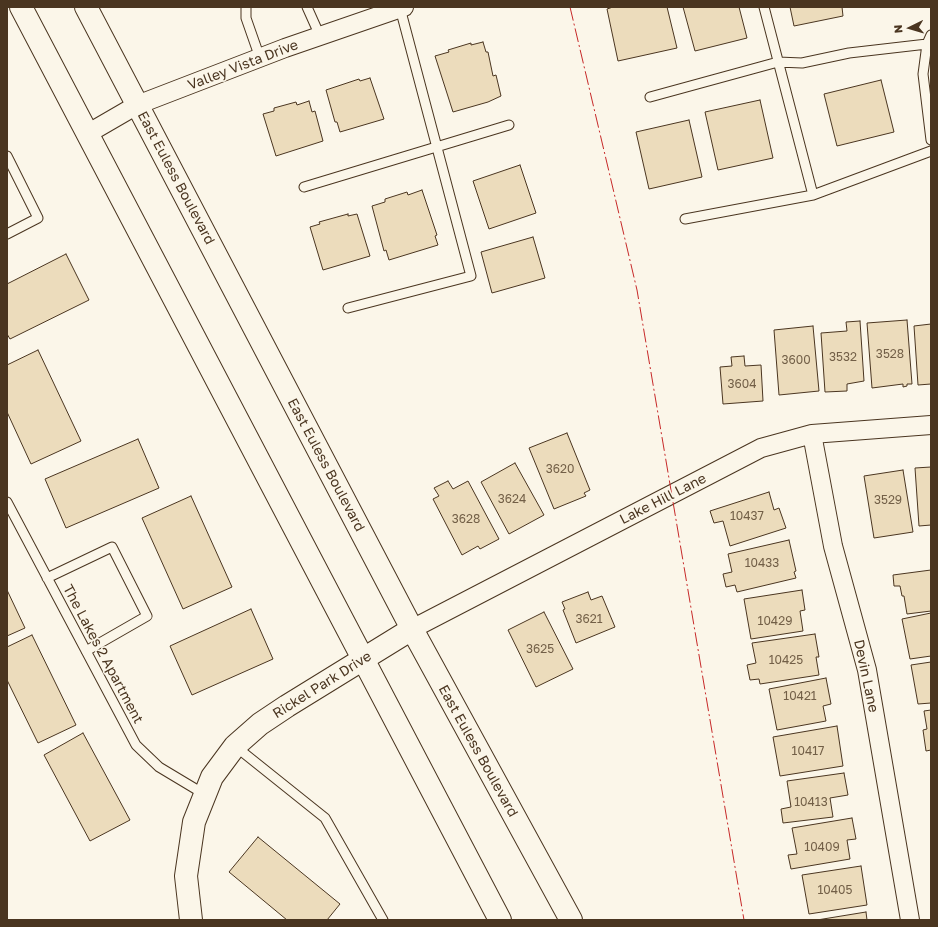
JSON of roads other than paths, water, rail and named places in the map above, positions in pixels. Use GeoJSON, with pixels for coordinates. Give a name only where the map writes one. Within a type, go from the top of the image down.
{"type":"FeatureCollection","features":[{"type":"Feature","properties":{"kind":"main road"},"geometry":{"type":"LineString","coordinates":[[21,7],[364,658],[500,920]]}},
{"type":"Feature","properties":{"kind":"main road","name":"East Euless Boulevard"},"geometry":{"type":"LineString","coordinates":[[86,7],[412,629],[570,920]]}},
{"type":"Feature","properties":{"kind":"main road","name":"Rickel Park Drive"},"geometry":{"type":"LineString","coordinates":[[191,920],[186,876],[194,822],[212,777],[235,746],[260,724],[412,629]]}},
{"type":"Feature","properties":{"kind":"street","name":"Valley Vista Drive"},"geometry":{"type":"LineString","coordinates":[[88,134],[137,105],[320,36],[402,8]]}},
{"type":"Feature","properties":{"kind":"street","name":"Lake Hill Lane"},"geometry":{"type":"LineString","coordinates":[[412,629],[761,448],[812,434],[931,425]]}},
{"type":"Feature","properties":{"kind":"street","name":"Devin Lane"},"geometry":{"type":"LineString","coordinates":[[812,434],[833,546],[867,670],[910,920]]}},
{"type":"Feature","properties":{"kind":"lane"},"geometry":{"type":"LineString","coordinates":[[246,7],[246,18],[260,58]]}},
{"type":"Feature","properties":{"kind":"lane"},"geometry":{"type":"LineString","coordinates":[[307,7],[320,36]]}},
{"type":"Feature","properties":{"kind":"lane"},"geometry":{"type":"LineString","coordinates":[[764,7],[813,195]]}},
{"type":"Feature","properties":{"kind":"lane"},"geometry":{"type":"LineString","coordinates":[[348,308],[471,276],[402,8]]}},
{"type":"Feature","properties":{"kind":"lane"},"geometry":{"type":"LineString","coordinates":[[931,35],[927,44],[923,74],[931,140]]}},
{"type":"Feature","properties":{"kind":"lane"},"geometry":{"type":"LineString","coordinates":[[650,97],[778,62],[802,63],[849,53],[927,44]]}},
{"type":"Feature","properties":{"kind":"lane"},"geometry":{"type":"LineString","coordinates":[[304,187],[509,126]]}},
{"type":"Feature","properties":{"kind":"lane"},"geometry":{"type":"LineString","coordinates":[[685,219],[813,195],[931,151]]}},
{"type":"Feature","properties":{"kind":"lane"},"geometry":{"type":"LineString","coordinates":[[7,156],[38,218],[7,234]]}},
{"type":"Feature","properties":{"kind":"lane","name":"The Lakes 2 Apartment"},"geometry":{"type":"LineString","coordinates":[[7,502],[136,745],[159,767],[204,794]]}},
{"type":"Feature","properties":{"kind":"lane"},"geometry":{"type":"LineString","coordinates":[[47,578],[112,547],[148,616],[86,651]]}},
{"type":"Feature","properties":{"kind":"lane"},"geometry":{"type":"LineString","coordinates":[[235,746],[325,818],[383,920]]}}]}
